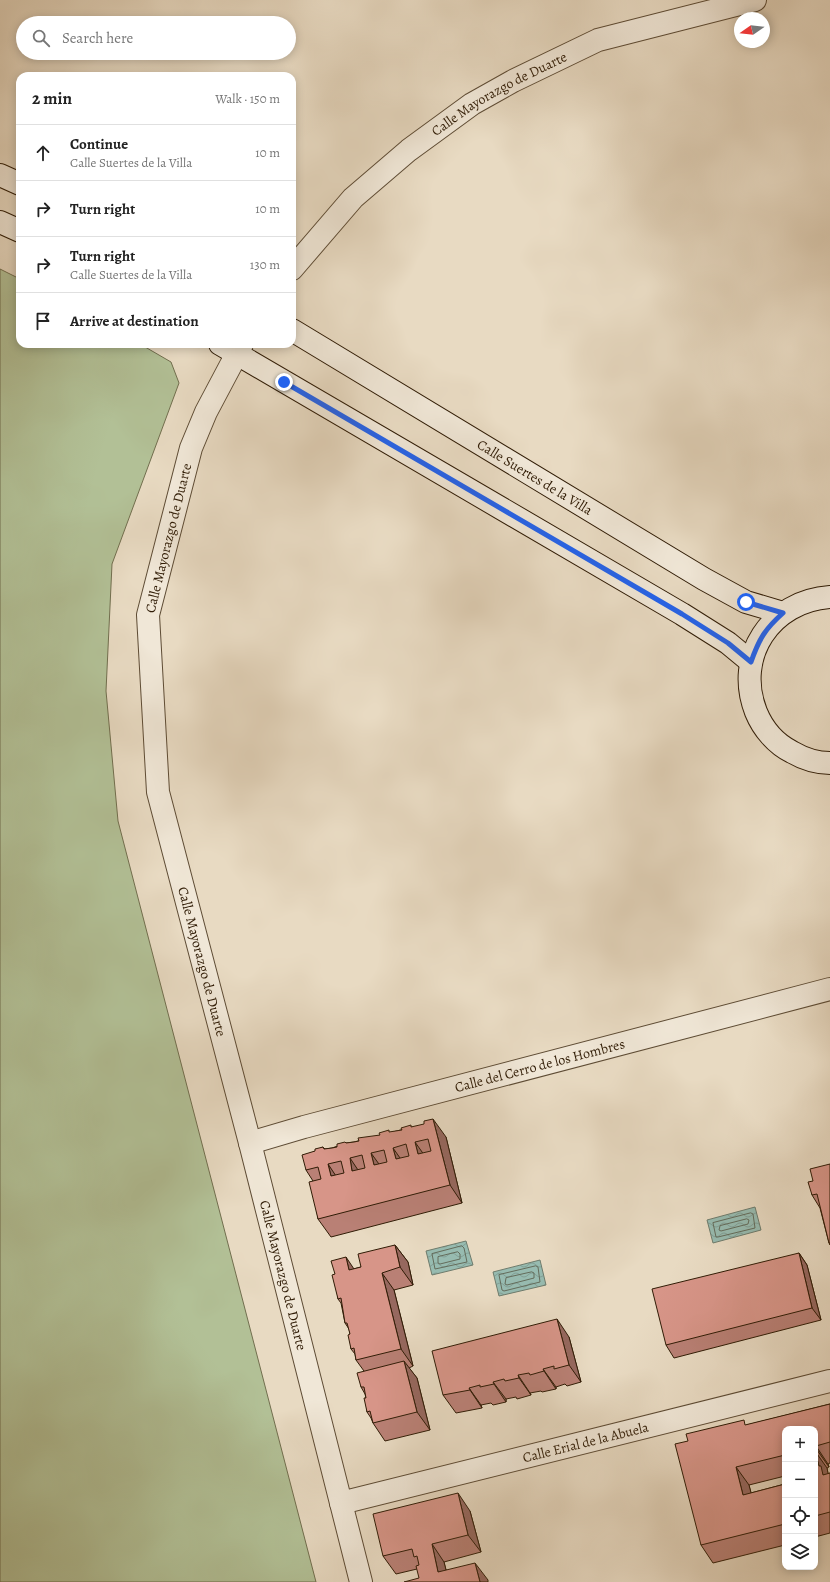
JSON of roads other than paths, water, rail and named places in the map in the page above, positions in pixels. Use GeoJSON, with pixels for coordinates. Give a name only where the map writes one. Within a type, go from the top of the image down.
{"type":"FeatureCollection","features":[{"type":"Feature","properties":{"kind":"street","name":"Calle Mayorazgo de Duarte"},"geometry":{"type":"LineString","coordinates":[[296,264],[353,198],[409,150],[472,104],[506,85],[598,40],[755,0]]}},
{"type":"Feature","properties":{"kind":"street"},"geometry":{"type":"LineString","coordinates":[[0,175],[16,182]]}},
{"type":"Feature","properties":{"kind":"street"},"geometry":{"type":"LineString","coordinates":[[0,222],[16,229]]}},
{"type":"Feature","properties":{"kind":"street","name":"Calle Suertes de la Villa"},"geometry":{"type":"LineString","coordinates":[[296,332],[711,582],[746,602],[783,613]]}},
{"type":"Feature","properties":{"kind":"street","name":"Calle Mayorazgo de Duarte"},"geometry":{"type":"LineString","coordinates":[[233,348],[191,448],[148,615],[158,792],[250,1143],[361,1582]]}},
{"type":"Feature","properties":{"kind":"street"},"geometry":{"type":"LineString","coordinates":[[235,348],[682,614],[728,643],[751,662]]}},
{"type":"Feature","properties":{"kind":"street"},"geometry":{"type":"LineString","coordinates":[[827,768],[792,752],[771,736],[759,720],[752,701],[749,682],[751,662],[758,643],[768,626],[783,613],[799,603],[817,598],[830,597]]}},
{"type":"Feature","properties":{"kind":"street","name":"Calle del Cerro de los Hombres"},"geometry":{"type":"LineString","coordinates":[[250,1143],[304,1127],[830,989]]}},
{"type":"Feature","properties":{"kind":"street","name":"Calle Erial de la Abuela"},"geometry":{"type":"LineString","coordinates":[[341,1503],[830,1381]]}},
{"type":"Feature","properties":{"kind":"water"},"geometry":{"type":"Polygon","coordinates":[[[755,1207],[761,1230],[713,1243],[707,1220],[755,1207]]]}},
{"type":"Feature","properties":{"kind":"water"},"geometry":{"type":"Polygon","coordinates":[[[466,1241],[473,1265],[432,1275],[426,1251],[466,1241]]]}},
{"type":"Feature","properties":{"kind":"water"},"geometry":{"type":"Polygon","coordinates":[[[540,1260],[546,1285],[499,1296],[493,1272],[540,1260]]]}}]}
